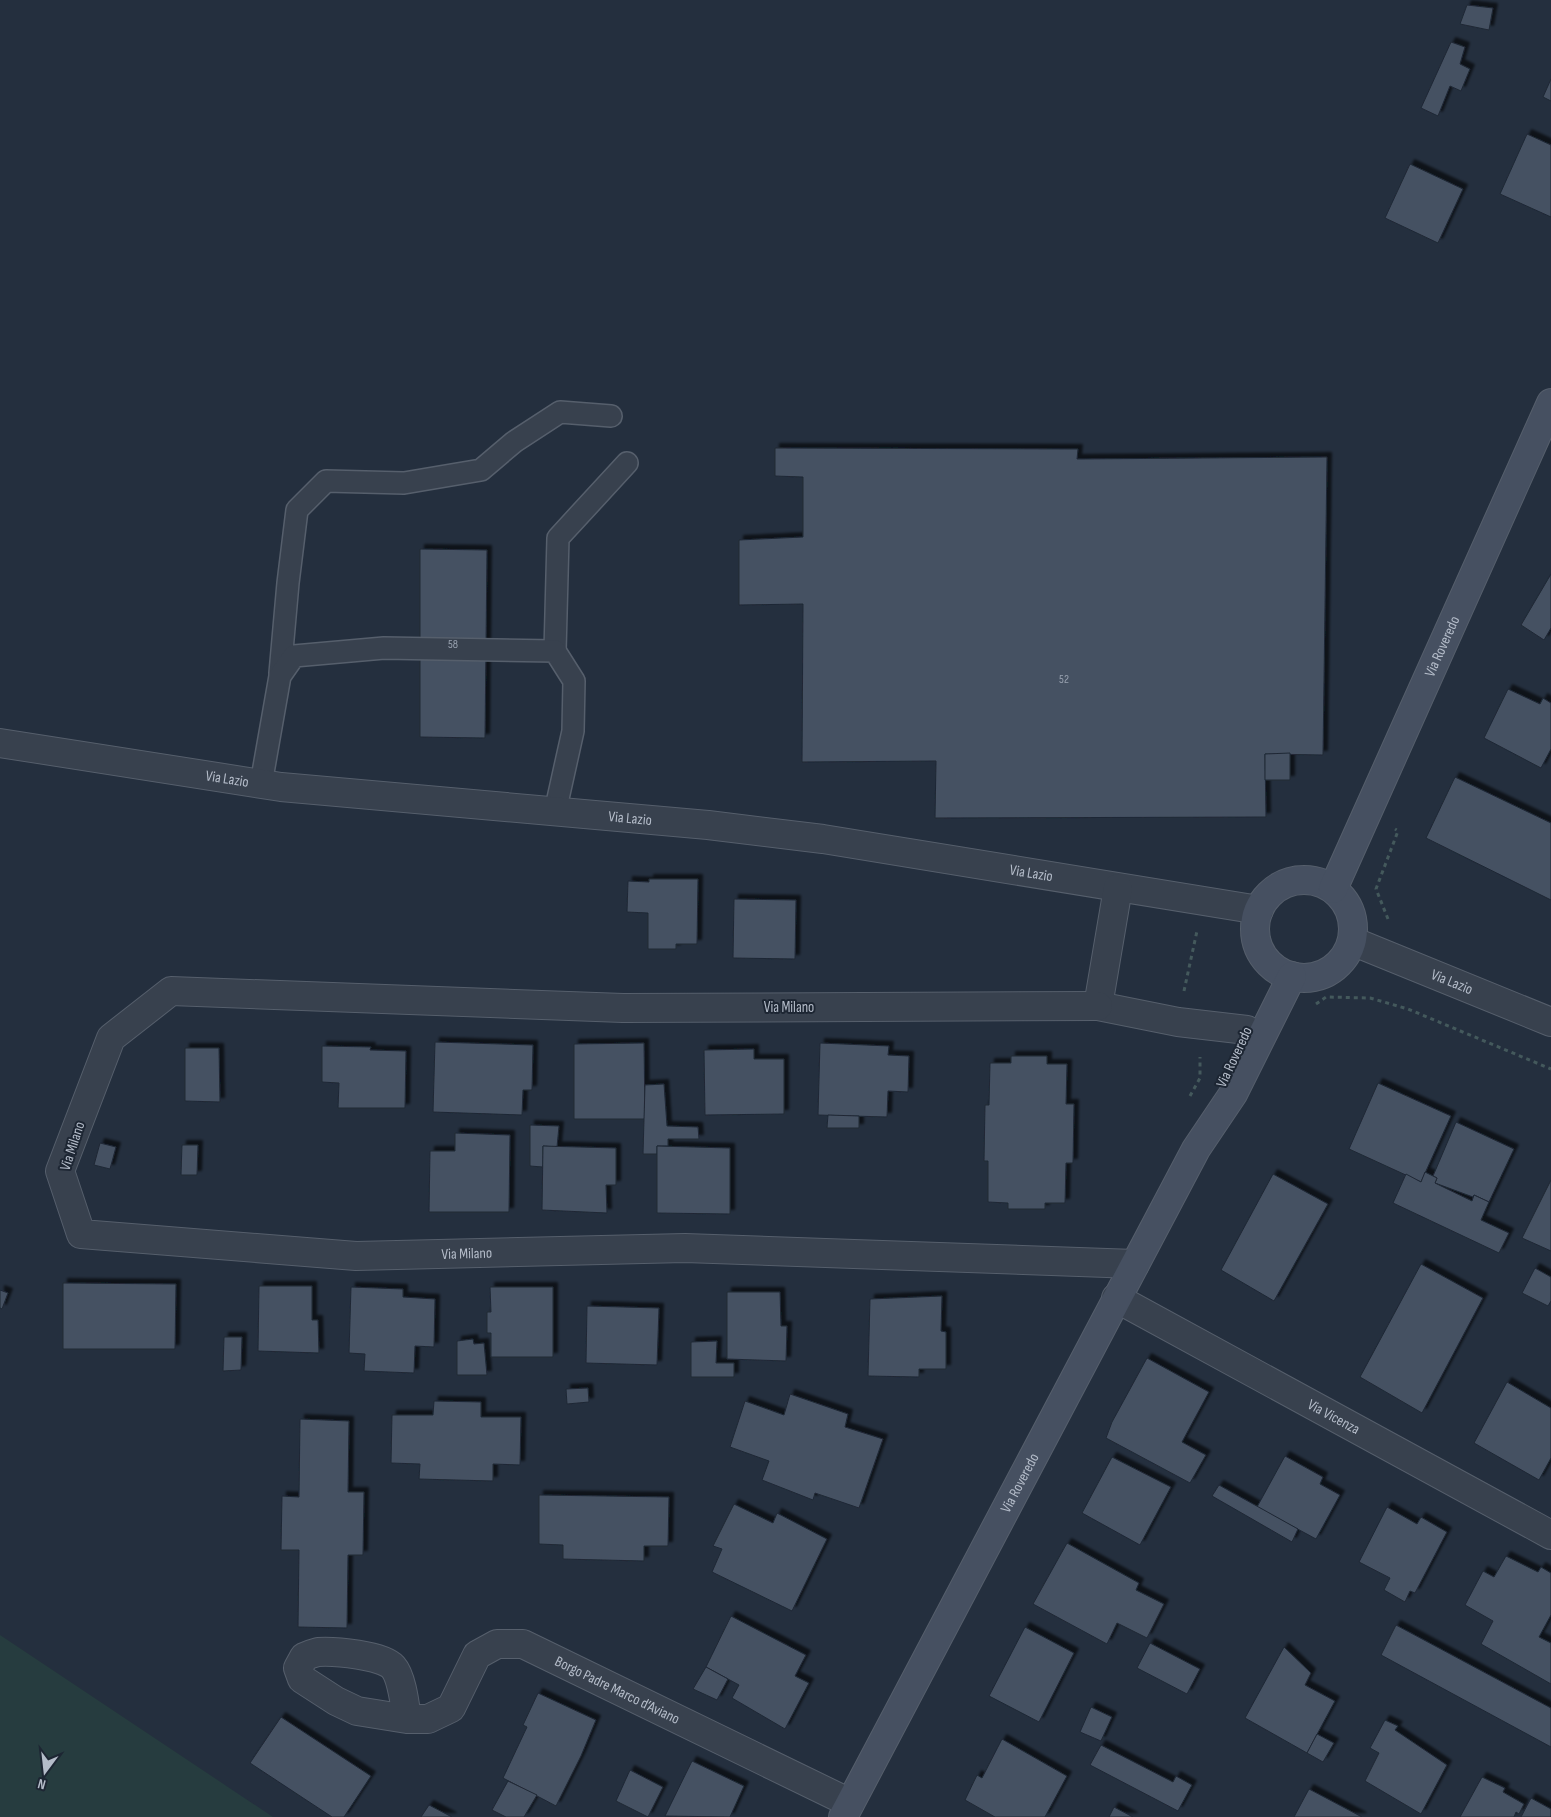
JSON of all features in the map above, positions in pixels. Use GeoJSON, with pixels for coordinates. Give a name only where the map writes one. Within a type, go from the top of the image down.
{"type":"FeatureCollection","features":[{"type":"Feature","properties":{"kind":"main road","name":"Via Roveredo"},"geometry":{"type":"LineString","coordinates":[[1333,889],[1551,403]]}},
{"type":"Feature","properties":{"kind":"main road"},"geometry":{"type":"LineString","coordinates":[[1306,880],[1320,882],[1333,889],[1343,899],[1350,912],[1353,926],[1352,941],[1346,955],[1336,966],[1322,974],[1307,978],[1283,972],[1263,956],[1257,941],[1256,925],[1259,910],[1266,898],[1277,888],[1291,882],[1306,880]]}},
{"type":"Feature","properties":{"kind":"main road","name":"Via Roveredo"},"geometry":{"type":"LineString","coordinates":[[1196,1149],[1218,1088],[1247,1030],[1283,972]]}},
{"type":"Feature","properties":{"kind":"main road","name":"Via Roveredo"},"geometry":{"type":"LineString","coordinates":[[847,1810],[1196,1149],[1233,1094],[1283,972]]}},
{"type":"Feature","properties":{"kind":"street","name":"Via Lazio"},"geometry":{"type":"LineString","coordinates":[[0,742],[261,784],[708,825],[822,839],[1259,910]]}},
{"type":"Feature","properties":{"kind":"street"},"geometry":{"type":"LineString","coordinates":[[1098,1006],[1118,888]]}},
{"type":"Feature","properties":{"kind":"street","name":"Via Lazio"},"geometry":{"type":"LineString","coordinates":[[1352,941],[1551,1022]]}},
{"type":"Feature","properties":{"kind":"street","name":"Via Milano"},"geometry":{"type":"LineString","coordinates":[[1135,1264],[685,1248],[356,1256],[81,1234],[60,1171],[111,1038],[171,991],[623,1008],[1098,1006],[1178,1022],[1247,1030]]}},
{"type":"Feature","properties":{"kind":"street","name":"Via Vicenza"},"geometry":{"type":"LineString","coordinates":[[1116,1298],[1551,1535]]}},
{"type":"Feature","properties":{"kind":"street","name":"Borgo Padre Marco d’Aviano"},"geometry":{"type":"LineString","coordinates":[[407,1719],[428,1719],[451,1708],[477,1655],[498,1644],[524,1644],[847,1810]]}},
{"type":"Feature","properties":{"kind":"lane"},"geometry":{"type":"LineString","coordinates":[[261,784],[280,676],[288,583],[297,510],[326,481],[404,483],[481,470],[514,442],[560,412],[611,416]]}},
{"type":"Feature","properties":{"kind":"lane"},"geometry":{"type":"LineString","coordinates":[[555,812],[573,731],[574,681],[555,651],[558,538],[627,463]]}},
{"type":"Feature","properties":{"kind":"lane"},"geometry":{"type":"LineString","coordinates":[[280,676],[294,656],[384,648],[555,651]]}},
{"type":"Feature","properties":{"kind":"path"},"geometry":{"type":"LineString","coordinates":[[1366,818],[1398,830],[1376,889],[1390,923]]}},
{"type":"Feature","properties":{"kind":"path"},"geometry":{"type":"LineString","coordinates":[[1184,995],[1203,901]]}},
{"type":"Feature","properties":{"kind":"path"},"geometry":{"type":"LineString","coordinates":[[1310,1008],[1326,997],[1370,998],[1408,1009],[1551,1069]]}},
{"type":"Feature","properties":{"kind":"green space"},"geometry":{"type":"Polygon","coordinates":[[[0,1635],[273,1817],[0,1817],[0,1635]]]}},
{"type":"Feature","properties":{"kind":"building"},"geometry":{"type":"Polygon","coordinates":[[[1467,5],[1493,8],[1489,30],[1460,24],[1467,5]]]}},
{"type":"Feature","properties":{"kind":"building"},"geometry":{"type":"Polygon","coordinates":[[[1451,42],[1465,47],[1460,64],[1470,69],[1461,91],[1450,86],[1438,116],[1421,108],[1451,42]]]}},
{"type":"Feature","properties":{"kind":"building"},"geometry":{"type":"Polygon","coordinates":[[[1551,79],[1551,101],[1543,97],[1551,79]]]}},
{"type":"Feature","properties":{"kind":"building"},"geometry":{"type":"Polygon","coordinates":[[[1527,134],[1551,145],[1551,217],[1500,194],[1527,134]]]}},
{"type":"Feature","properties":{"kind":"building"},"geometry":{"type":"Polygon","coordinates":[[[1410,164],[1463,189],[1438,243],[1385,218],[1410,164]]]}},
{"type":"Feature","properties":{"kind":"building"},"geometry":{"type":"Polygon","coordinates":[[[775,448],[1078,449],[1077,459],[1327,457],[1323,755],[1265,754],[1266,817],[935,818],[936,761],[802,762],[803,604],[739,605],[739,540],[803,537],[803,477],[775,476],[775,448]]]}},
{"type":"Feature","properties":{"kind":"building"},"geometry":{"type":"Polygon","coordinates":[[[420,549],[487,550],[485,738],[420,737],[420,549]]]}},
{"type":"Feature","properties":{"kind":"building"},"geometry":{"type":"Polygon","coordinates":[[[1551,574],[1551,628],[1544,640],[1521,625],[1551,574]]]}},
{"type":"Feature","properties":{"kind":"building"},"geometry":{"type":"Polygon","coordinates":[[[1508,689],[1540,704],[1543,698],[1551,703],[1551,749],[1541,768],[1484,738],[1508,689]]]}},
{"type":"Feature","properties":{"kind":"building"},"geometry":{"type":"Polygon","coordinates":[[[1290,753],[1290,780],[1265,780],[1265,754],[1290,753]]]}},
{"type":"Feature","properties":{"kind":"building"},"geometry":{"type":"Polygon","coordinates":[[[1455,777],[1551,823],[1551,900],[1426,838],[1455,777]]]}},
{"type":"Feature","properties":{"kind":"building"},"geometry":{"type":"Polygon","coordinates":[[[649,879],[698,879],[697,944],[676,944],[676,949],[648,949],[648,913],[627,912],[628,881],[649,882],[649,879]]]}},
{"type":"Feature","properties":{"kind":"building"},"geometry":{"type":"Polygon","coordinates":[[[734,899],[796,900],[795,959],[733,958],[734,899]]]}},
{"type":"Feature","properties":{"kind":"building"},"geometry":{"type":"Polygon","coordinates":[[[435,1042],[533,1045],[532,1090],[523,1090],[522,1115],[433,1112],[435,1042]]]}},
{"type":"Feature","properties":{"kind":"building"},"geometry":{"type":"Polygon","coordinates":[[[644,1043],[645,1119],[574,1119],[574,1044],[644,1043]]]}},
{"type":"Feature","properties":{"kind":"building"},"geometry":{"type":"Polygon","coordinates":[[[820,1043],[889,1046],[888,1055],[909,1056],[908,1092],[888,1091],[887,1117],[818,1115],[820,1043]]]}},
{"type":"Feature","properties":{"kind":"building"},"geometry":{"type":"Polygon","coordinates":[[[322,1046],[371,1047],[370,1050],[406,1051],[405,1108],[338,1108],[339,1083],[322,1082],[322,1046]]]}},
{"type":"Feature","properties":{"kind":"building"},"geometry":{"type":"Polygon","coordinates":[[[185,1048],[219,1048],[220,1102],[185,1101],[185,1048]]]}},
{"type":"Feature","properties":{"kind":"building"},"geometry":{"type":"Polygon","coordinates":[[[754,1049],[754,1059],[784,1059],[784,1114],[705,1115],[704,1050],[754,1049]]]}},
{"type":"Feature","properties":{"kind":"building"},"geometry":{"type":"Polygon","coordinates":[[[1011,1056],[1047,1056],[1047,1064],[1067,1064],[1066,1104],[1074,1104],[1073,1163],[1066,1163],[1065,1203],[1045,1203],[1045,1209],[1008,1209],[1008,1203],[988,1202],[988,1161],[984,1161],[985,1105],[989,1105],[990,1063],[1011,1063],[1011,1056]]]}},
{"type":"Feature","properties":{"kind":"building"},"geometry":{"type":"Polygon","coordinates":[[[1378,1083],[1451,1116],[1421,1182],[1349,1149],[1378,1083]]]}},
{"type":"Feature","properties":{"kind":"building"},"geometry":{"type":"Polygon","coordinates":[[[664,1084],[667,1126],[698,1127],[699,1139],[668,1139],[668,1146],[657,1146],[657,1154],[643,1154],[645,1085],[664,1084]]]}},
{"type":"Feature","properties":{"kind":"building"},"geometry":{"type":"Polygon","coordinates":[[[828,1115],[859,1116],[859,1128],[827,1128],[828,1115]]]}},
{"type":"Feature","properties":{"kind":"building"},"geometry":{"type":"Polygon","coordinates":[[[1456,1122],[1514,1149],[1489,1202],[1474,1195],[1473,1197],[1435,1183],[1437,1178],[1433,1176],[1456,1122]]]}},
{"type":"Feature","properties":{"kind":"building"},"geometry":{"type":"Polygon","coordinates":[[[530,1125],[559,1126],[557,1147],[543,1146],[543,1167],[530,1166],[530,1125]]]}},
{"type":"Feature","properties":{"kind":"building"},"geometry":{"type":"Polygon","coordinates":[[[455,1133],[510,1135],[509,1212],[429,1212],[430,1151],[455,1151],[455,1133]]]}},
{"type":"Feature","properties":{"kind":"building"},"geometry":{"type":"Polygon","coordinates":[[[100,1143],[116,1147],[110,1169],[94,1165],[100,1143]]]}},
{"type":"Feature","properties":{"kind":"building"},"geometry":{"type":"Polygon","coordinates":[[[182,1145],[198,1145],[197,1175],[181,1175],[182,1145]]]}},
{"type":"Feature","properties":{"kind":"building"},"geometry":{"type":"Polygon","coordinates":[[[543,1146],[616,1148],[616,1185],[606,1185],[607,1213],[542,1210],[543,1146]]]}},
{"type":"Feature","properties":{"kind":"building"},"geometry":{"type":"Polygon","coordinates":[[[657,1146],[730,1148],[730,1214],[657,1213],[657,1146]]]}},
{"type":"Feature","properties":{"kind":"building"},"geometry":{"type":"Polygon","coordinates":[[[1425,1172],[1437,1178],[1435,1183],[1472,1201],[1474,1195],[1489,1202],[1481,1220],[1509,1233],[1499,1253],[1393,1203],[1406,1174],[1421,1182],[1425,1172]]]}},
{"type":"Feature","properties":{"kind":"building"},"geometry":{"type":"Polygon","coordinates":[[[1273,1174],[1328,1204],[1274,1301],[1221,1270],[1273,1174]]]}},
{"type":"Feature","properties":{"kind":"building"},"geometry":{"type":"Polygon","coordinates":[[[1551,1180],[1551,1251],[1522,1238],[1551,1180]]]}},
{"type":"Feature","properties":{"kind":"building"},"geometry":{"type":"Polygon","coordinates":[[[1421,1264],[1483,1298],[1422,1413],[1360,1377],[1421,1264]]]}},
{"type":"Feature","properties":{"kind":"building"},"geometry":{"type":"Polygon","coordinates":[[[1535,1268],[1551,1277],[1551,1301],[1548,1306],[1522,1293],[1535,1268]]]}},
{"type":"Feature","properties":{"kind":"building"},"geometry":{"type":"Polygon","coordinates":[[[63,1283],[176,1284],[175,1349],[63,1349],[63,1283]]]}},
{"type":"Feature","properties":{"kind":"building"},"geometry":{"type":"Polygon","coordinates":[[[259,1286],[312,1286],[312,1320],[318,1320],[319,1353],[258,1351],[259,1286]]]}},
{"type":"Feature","properties":{"kind":"building"},"geometry":{"type":"Polygon","coordinates":[[[351,1287],[403,1289],[403,1297],[435,1299],[434,1347],[415,1346],[414,1373],[364,1371],[365,1354],[349,1353],[351,1287]]]}},
{"type":"Feature","properties":{"kind":"building"},"geometry":{"type":"Polygon","coordinates":[[[490,1287],[553,1287],[553,1357],[491,1357],[491,1333],[487,1333],[487,1312],[491,1312],[490,1287]]]}},
{"type":"Feature","properties":{"kind":"building"},"geometry":{"type":"Polygon","coordinates":[[[0,1290],[8,1293],[2,1309],[0,1308],[0,1290]]]}},
{"type":"Feature","properties":{"kind":"building"},"geometry":{"type":"Polygon","coordinates":[[[727,1292],[780,1292],[781,1326],[787,1326],[786,1361],[727,1359],[727,1292]]]}},
{"type":"Feature","properties":{"kind":"building"},"geometry":{"type":"Polygon","coordinates":[[[942,1296],[941,1331],[946,1332],[946,1369],[919,1369],[919,1377],[868,1376],[870,1299],[942,1296]]]}},
{"type":"Feature","properties":{"kind":"building"},"geometry":{"type":"Polygon","coordinates":[[[587,1306],[659,1308],[657,1365],[586,1363],[587,1306]]]}},
{"type":"Feature","properties":{"kind":"building"},"geometry":{"type":"Polygon","coordinates":[[[224,1337],[242,1337],[241,1370],[223,1371],[224,1337]]]}},
{"type":"Feature","properties":{"kind":"building"},"geometry":{"type":"Polygon","coordinates":[[[473,1339],[474,1344],[484,1343],[487,1375],[457,1375],[457,1341],[473,1339]]]}},
{"type":"Feature","properties":{"kind":"building"},"geometry":{"type":"Polygon","coordinates":[[[717,1341],[716,1363],[734,1363],[734,1377],[691,1377],[691,1342],[717,1341]]]}},
{"type":"Feature","properties":{"kind":"building"},"geometry":{"type":"Polygon","coordinates":[[[1147,1358],[1209,1392],[1182,1442],[1206,1455],[1190,1483],[1106,1438],[1112,1422],[1147,1358]]]}},
{"type":"Feature","properties":{"kind":"building"},"geometry":{"type":"Polygon","coordinates":[[[1507,1382],[1551,1408],[1551,1458],[1539,1480],[1474,1443],[1507,1382]]]}},
{"type":"Feature","properties":{"kind":"building"},"geometry":{"type":"Polygon","coordinates":[[[588,1388],[589,1402],[567,1404],[566,1389],[588,1388]]]}},
{"type":"Feature","properties":{"kind":"building"},"geometry":{"type":"Polygon","coordinates":[[[790,1394],[848,1414],[845,1427],[883,1439],[859,1508],[815,1493],[813,1500],[762,1480],[769,1461],[730,1447],[745,1401],[784,1415],[790,1394]]]}},
{"type":"Feature","properties":{"kind":"building"},"geometry":{"type":"Polygon","coordinates":[[[434,1401],[481,1402],[481,1417],[521,1417],[520,1465],[493,1464],[493,1481],[419,1479],[420,1464],[391,1463],[392,1415],[433,1415],[434,1401]]]}},
{"type":"Feature","properties":{"kind":"building"},"geometry":{"type":"Polygon","coordinates":[[[300,1419],[349,1421],[348,1492],[364,1492],[363,1555],[348,1555],[347,1628],[298,1627],[299,1550],[281,1550],[282,1496],[299,1497],[300,1419]]]}},
{"type":"Feature","properties":{"kind":"building"},"geometry":{"type":"Polygon","coordinates":[[[1285,1456],[1323,1477],[1320,1484],[1340,1495],[1316,1539],[1257,1507],[1285,1456]]]}},
{"type":"Feature","properties":{"kind":"building"},"geometry":{"type":"Polygon","coordinates":[[[1112,1457],[1171,1487],[1140,1545],[1082,1513],[1112,1457]]]}},
{"type":"Feature","properties":{"kind":"building"},"geometry":{"type":"Polygon","coordinates":[[[1219,1485],[1298,1529],[1292,1542],[1212,1496],[1219,1485]]]}},
{"type":"Feature","properties":{"kind":"building"},"geometry":{"type":"Polygon","coordinates":[[[539,1495],[669,1497],[668,1546],[644,1546],[644,1561],[563,1559],[563,1545],[539,1544],[539,1495]]]}},
{"type":"Feature","properties":{"kind":"building"},"geometry":{"type":"Polygon","coordinates":[[[734,1504],[773,1523],[777,1513],[827,1539],[792,1611],[712,1572],[722,1549],[713,1546],[734,1504]]]}},
{"type":"Feature","properties":{"kind":"building"},"geometry":{"type":"Polygon","coordinates":[[[1387,1507],[1417,1524],[1421,1517],[1447,1532],[1415,1593],[1410,1591],[1405,1602],[1384,1590],[1390,1578],[1359,1562],[1387,1507]]]}},
{"type":"Feature","properties":{"kind":"building"},"geometry":{"type":"Polygon","coordinates":[[[1067,1543],[1139,1583],[1136,1590],[1164,1604],[1147,1638],[1117,1623],[1107,1644],[1033,1604],[1067,1543]]]}},
{"type":"Feature","properties":{"kind":"building"},"geometry":{"type":"Polygon","coordinates":[[[1506,1556],[1538,1572],[1541,1567],[1551,1573],[1551,1615],[1539,1637],[1551,1643],[1551,1684],[1481,1644],[1493,1621],[1465,1605],[1483,1571],[1494,1577],[1506,1556]]]}},
{"type":"Feature","properties":{"kind":"building"},"geometry":{"type":"Polygon","coordinates":[[[731,1616],[806,1655],[795,1676],[809,1683],[785,1729],[732,1698],[739,1685],[706,1667],[731,1616]]]}},
{"type":"Feature","properties":{"kind":"building"},"geometry":{"type":"Polygon","coordinates":[[[1396,1625],[1551,1708],[1551,1747],[1381,1655],[1396,1625]]]}},
{"type":"Feature","properties":{"kind":"building"},"geometry":{"type":"Polygon","coordinates":[[[1025,1627],[1074,1653],[1039,1722],[989,1696],[1025,1627]]]}},
{"type":"Feature","properties":{"kind":"building"},"geometry":{"type":"Polygon","coordinates":[[[1150,1643],[1200,1669],[1187,1694],[1137,1668],[1150,1643]]]}},
{"type":"Feature","properties":{"kind":"building"},"geometry":{"type":"Polygon","coordinates":[[[1284,1647],[1311,1673],[1305,1685],[1335,1701],[1307,1753],[1245,1718],[1284,1647]]]}},
{"type":"Feature","properties":{"kind":"building"},"geometry":{"type":"Polygon","coordinates":[[[706,1667],[728,1679],[717,1700],[693,1689],[706,1667]]]}},
{"type":"Feature","properties":{"kind":"building"},"geometry":{"type":"Polygon","coordinates":[[[538,1693],[596,1720],[581,1756],[556,1806],[503,1778],[527,1727],[523,1725],[538,1693]]]}},
{"type":"Feature","properties":{"kind":"building"},"geometry":{"type":"Polygon","coordinates":[[[1091,1707],[1112,1717],[1101,1741],[1080,1732],[1091,1707]]]}},
{"type":"Feature","properties":{"kind":"building"},"geometry":{"type":"Polygon","coordinates":[[[281,1717],[371,1776],[344,1817],[332,1817],[250,1763],[281,1717]]]}},
{"type":"Feature","properties":{"kind":"building"},"geometry":{"type":"Polygon","coordinates":[[[1385,1720],[1398,1726],[1395,1730],[1447,1765],[1421,1814],[1365,1781],[1379,1753],[1370,1748],[1385,1720]]]}},
{"type":"Feature","properties":{"kind":"building"},"geometry":{"type":"Polygon","coordinates":[[[1317,1734],[1334,1743],[1323,1762],[1307,1753],[1317,1734]]]}},
{"type":"Feature","properties":{"kind":"building"},"geometry":{"type":"Polygon","coordinates":[[[1002,1739],[1067,1776],[1045,1817],[995,1817],[965,1800],[977,1775],[982,1778],[1002,1739]]]}},
{"type":"Feature","properties":{"kind":"building"},"geometry":{"type":"Polygon","coordinates":[[[1101,1745],[1173,1782],[1176,1776],[1192,1785],[1178,1811],[1090,1765],[1101,1745]]]}},
{"type":"Feature","properties":{"kind":"building"},"geometry":{"type":"Polygon","coordinates":[[[692,1761],[744,1786],[730,1817],[665,1816],[692,1761]]]}},
{"type":"Feature","properties":{"kind":"building"},"geometry":{"type":"Polygon","coordinates":[[[630,1770],[663,1787],[648,1817],[616,1801],[630,1770]]]}},
{"type":"Feature","properties":{"kind":"building"},"geometry":{"type":"Polygon","coordinates":[[[1482,1777],[1505,1788],[1503,1792],[1524,1804],[1519,1814],[1516,1812],[1514,1817],[1460,1817],[1482,1777]]]}},
{"type":"Feature","properties":{"kind":"building"},"geometry":{"type":"Polygon","coordinates":[[[508,1781],[537,1795],[524,1817],[506,1817],[492,1810],[508,1781]]]}},
{"type":"Feature","properties":{"kind":"building"},"geometry":{"type":"Polygon","coordinates":[[[1309,1789],[1362,1817],[1294,1817],[1309,1789]]]}},
{"type":"Feature","properties":{"kind":"building"},"geometry":{"type":"Polygon","coordinates":[[[1531,1798],[1551,1809],[1551,1817],[1521,1817],[1531,1798]]]}},
{"type":"Feature","properties":{"kind":"building"},"geometry":{"type":"Polygon","coordinates":[[[429,1805],[452,1817],[421,1817],[429,1805]]]}},
{"type":"Feature","properties":{"kind":"building"},"geometry":{"type":"Polygon","coordinates":[[[1114,1807],[1133,1817],[1109,1817],[1114,1807]]]}}]}
